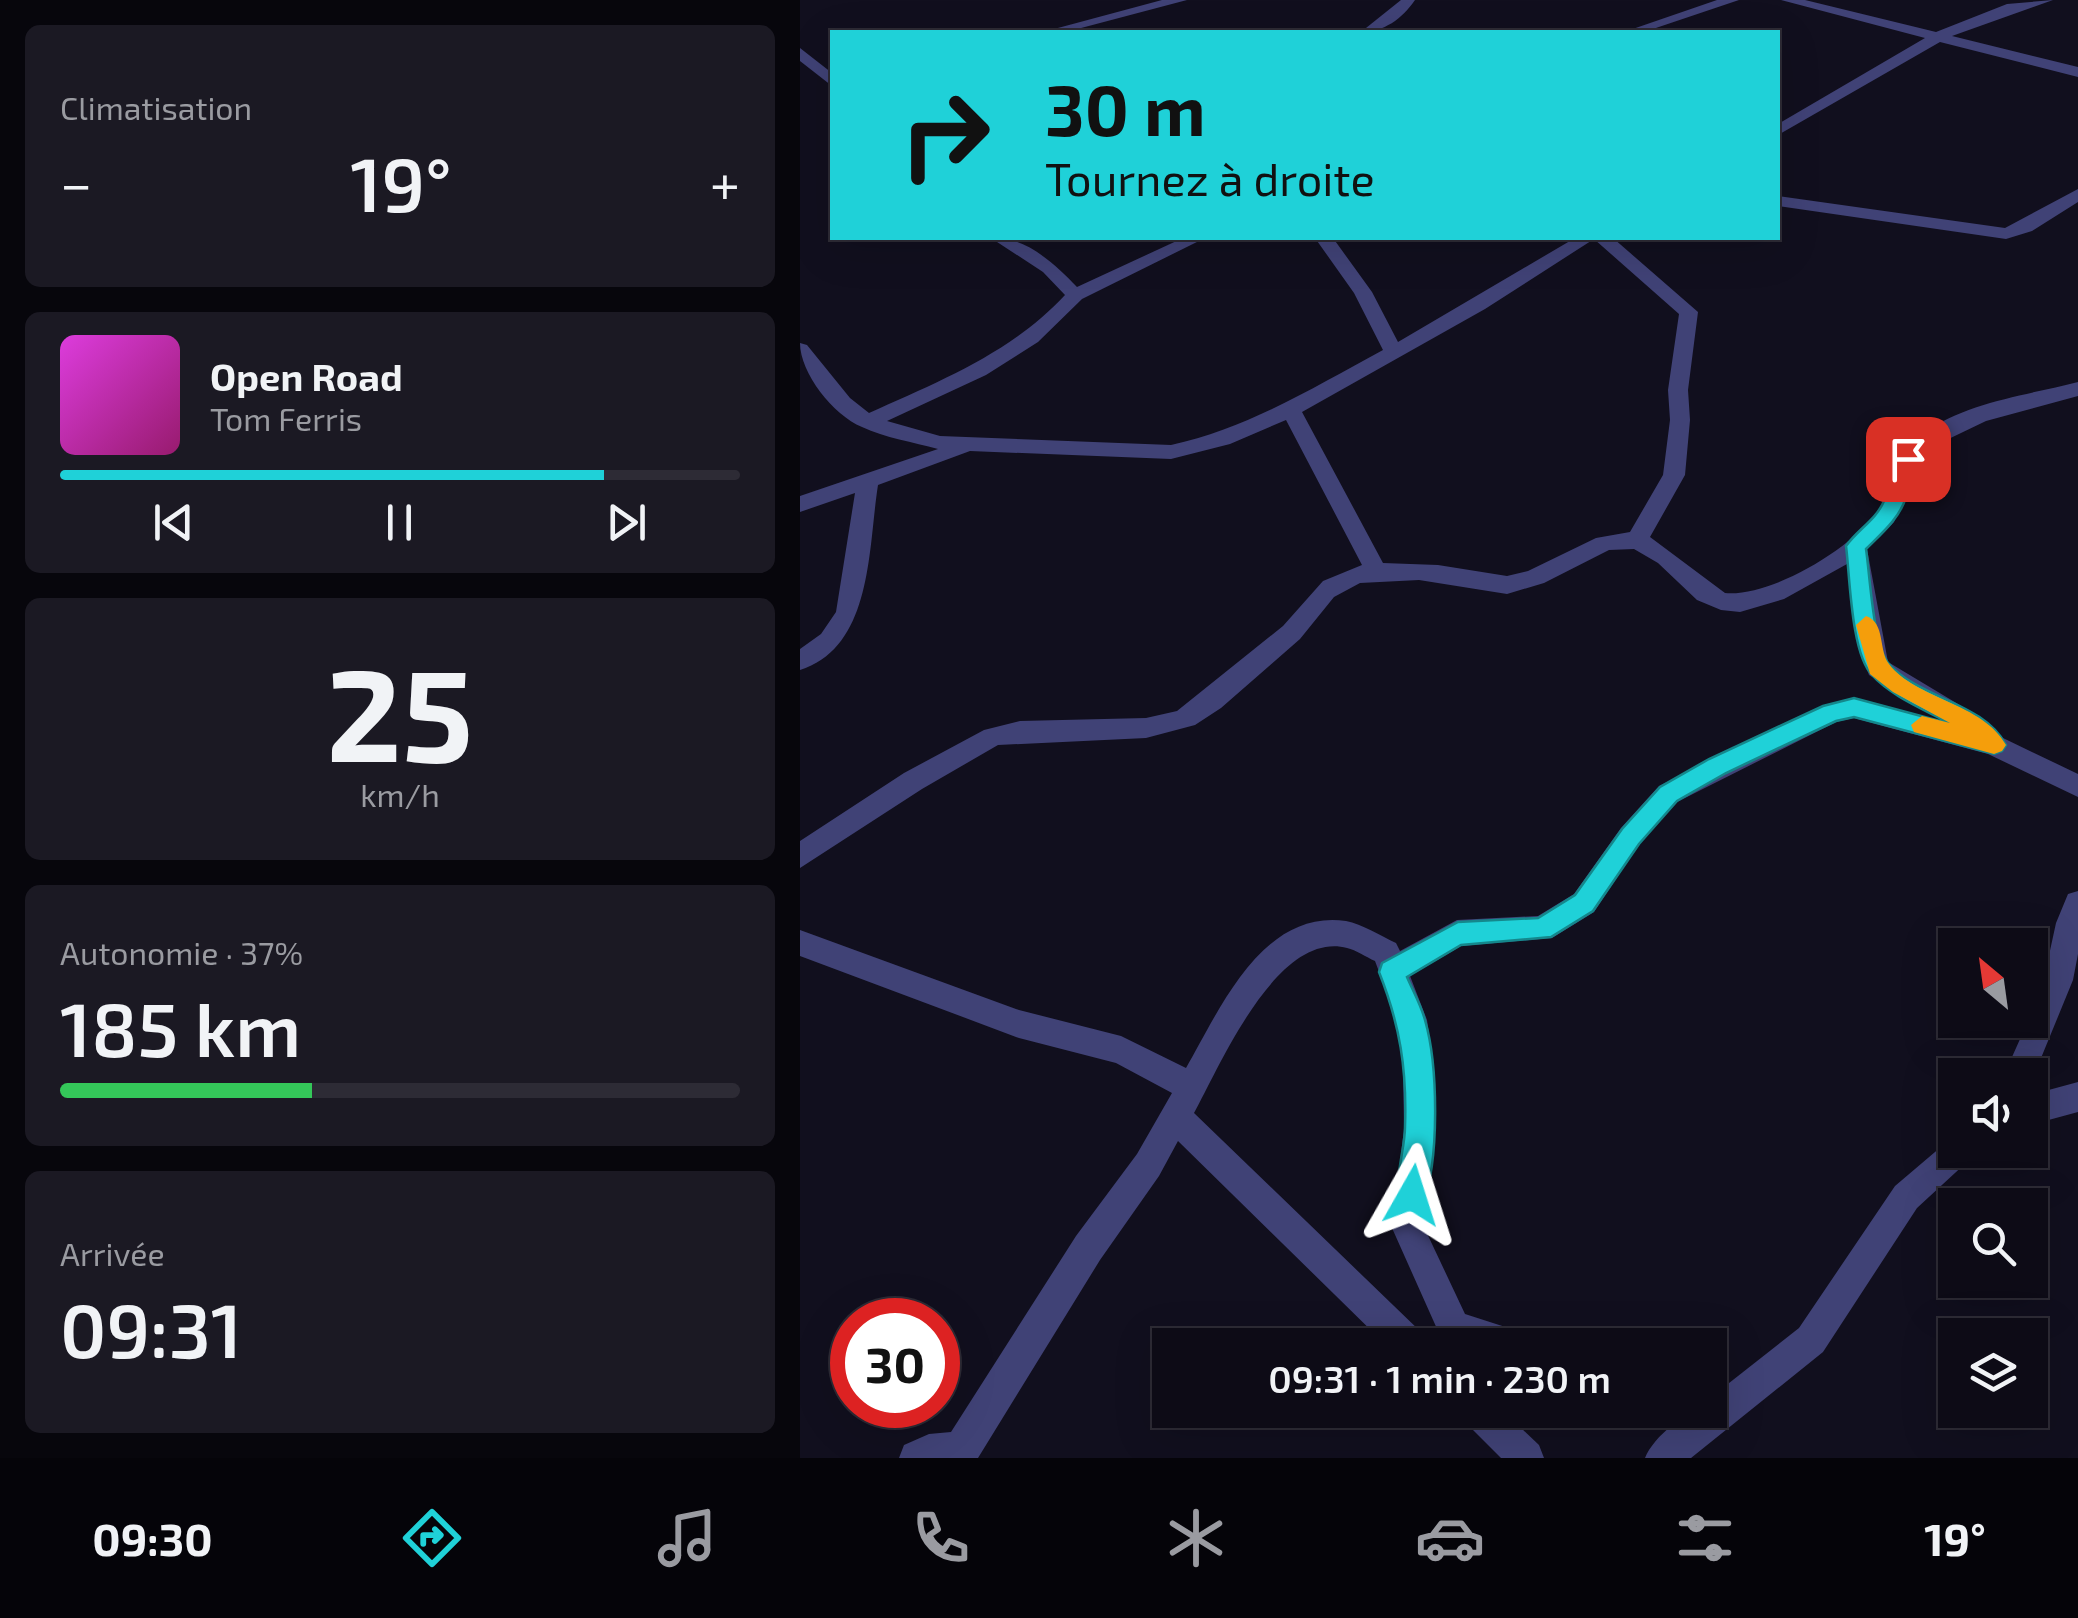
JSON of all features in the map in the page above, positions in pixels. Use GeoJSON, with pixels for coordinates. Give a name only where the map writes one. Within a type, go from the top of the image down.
{"type":"FeatureCollection","features":[{"type":"Feature","properties":{"kind":"street"},"geometry":{"type":"LineString","coordinates":[[1058,30],[1180,0]]}},
{"type":"Feature","properties":{"kind":"street"},"geometry":{"type":"LineString","coordinates":[[1371,30],[1400,11],[1408,0]]}},
{"type":"Feature","properties":{"kind":"street"},"geometry":{"type":"LineString","coordinates":[[1638,30],[1732,0]]}},
{"type":"Feature","properties":{"kind":"street"},"geometry":{"type":"LineString","coordinates":[[1788,0],[2078,72]]}},
{"type":"Feature","properties":{"kind":"street"},"geometry":{"type":"LineString","coordinates":[[1780,129],[1942,37],[2024,3],[2046,0]]}},
{"type":"Feature","properties":{"kind":"street"},"geometry":{"type":"LineString","coordinates":[[800,54],[830,80]]}},
{"type":"Feature","properties":{"kind":"street"},"geometry":{"type":"LineString","coordinates":[[1780,200],[2006,234],[2026,227],[2078,194]]}},
{"type":"Feature","properties":{"kind":"street"},"geometry":{"type":"LineString","coordinates":[[1003,240],[1049,268],[1075,295]]}},
{"type":"Feature","properties":{"kind":"street"},"geometry":{"type":"LineString","coordinates":[[868,422],[992,363],[1026,343],[1075,295],[1192,240]]}},
{"type":"Feature","properties":{"kind":"street"},"geometry":{"type":"LineString","coordinates":[[1325,240],[1363,292],[1394,352]]}},
{"type":"Feature","properties":{"kind":"street"},"geometry":{"type":"LineString","coordinates":[[800,350],[843,403],[868,422],[940,444],[1171,452],[1257,427],[1520,284],[1583,240]]}},
{"type":"Feature","properties":{"kind":"street"},"geometry":{"type":"LineString","coordinates":[[1605,240],[1689,312],[1678,390],[1680,420],[1674,476],[1636,540]]}},
{"type":"Feature","properties":{"kind":"street"},"geometry":{"type":"LineString","coordinates":[[800,856],[913,779],[994,736],[1036,730],[1140,727],[1184,719],[1218,696],[1295,629],[1332,585],[1376,571],[1442,574],[1505,586],[1541,576],[1617,540],[1636,540],[1662,552],[1707,597],[1740,604],[1838,561],[1856,546],[1889,510],[1908,459],[1932,436],[1956,425],[2078,389]]}},
{"type":"Feature","properties":{"kind":"street"},"geometry":{"type":"LineString","coordinates":[[1290,409],[1376,571]]}},
{"type":"Feature","properties":{"kind":"street"},"geometry":{"type":"LineString","coordinates":[[800,504],[970,446]]}},
{"type":"Feature","properties":{"kind":"street"},"geometry":{"type":"LineString","coordinates":[[800,660],[829,641],[847,613],[868,480]]}},
{"type":"Feature","properties":{"kind":"street"},"geometry":{"type":"LineString","coordinates":[[1856,546],[1870,644],[1878,668],[1901,686],[1964,720],[1994,745]]}},
{"type":"Feature","properties":{"kind":"street"},"geometry":{"type":"LineString","coordinates":[[1392,972],[1458,934],[1542,929],[1584,903],[1630,836],[1668,794],[1831,712],[1854,708],[1994,745],[2078,786]]}},
{"type":"Feature","properties":{"kind":"street"},"geometry":{"type":"LineString","coordinates":[[2023,1058],[2058,982],[2065,930],[2078,904]]}},
{"type":"Feature","properties":{"kind":"street"},"geometry":{"type":"LineString","coordinates":[[917,1458],[951,1450],[958,1456],[1088,1248],[1148,1165],[1270,960],[1306,938],[1346,934],[1386,952],[1412,1020],[1420,1130],[1408,1228],[1454,1328]]}},
{"type":"Feature","properties":{"kind":"street"},"geometry":{"type":"LineString","coordinates":[[800,943],[1018,1024],[1121,1050],[1192,1087]]}},
{"type":"Feature","properties":{"kind":"street"},"geometry":{"type":"LineString","coordinates":[[2048,1106],[2078,1098]]}},
{"type":"Feature","properties":{"kind":"street"},"geometry":{"type":"LineString","coordinates":[[1175,1116],[1393,1328]]}},
{"type":"Feature","properties":{"kind":"street"},"geometry":{"type":"LineString","coordinates":[[1727,1398],[1812,1340],[1906,1197],[1938,1168]]}},
{"type":"Feature","properties":{"kind":"street"},"geometry":{"type":"LineString","coordinates":[[1495,1428],[1526,1458]]}},
{"type":"Feature","properties":{"kind":"street"},"geometry":{"type":"LineString","coordinates":[[1662,1458],[1690,1428]]}},
{"type":"Feature","properties":{"kind":"slow traffic"},"geometry":{"type":"LineString","coordinates":[[1866,625],[1878,668],[1901,686],[1964,720],[1994,745],[1922,725]]}},
{"type":"Feature","properties":{"kind":"route"},"geometry":{"type":"LineString","coordinates":[[1412,1195],[1420,1130],[1418,1065],[1412,1020],[1392,972],[1458,934],[1542,929],[1584,903],[1630,836],[1668,794],[1831,712],[1854,708],[1994,745],[1964,720],[1901,686],[1878,668],[1870,644],[1856,546],[1882,521],[1896,499],[1898,477],[1908,459]]}}]}
